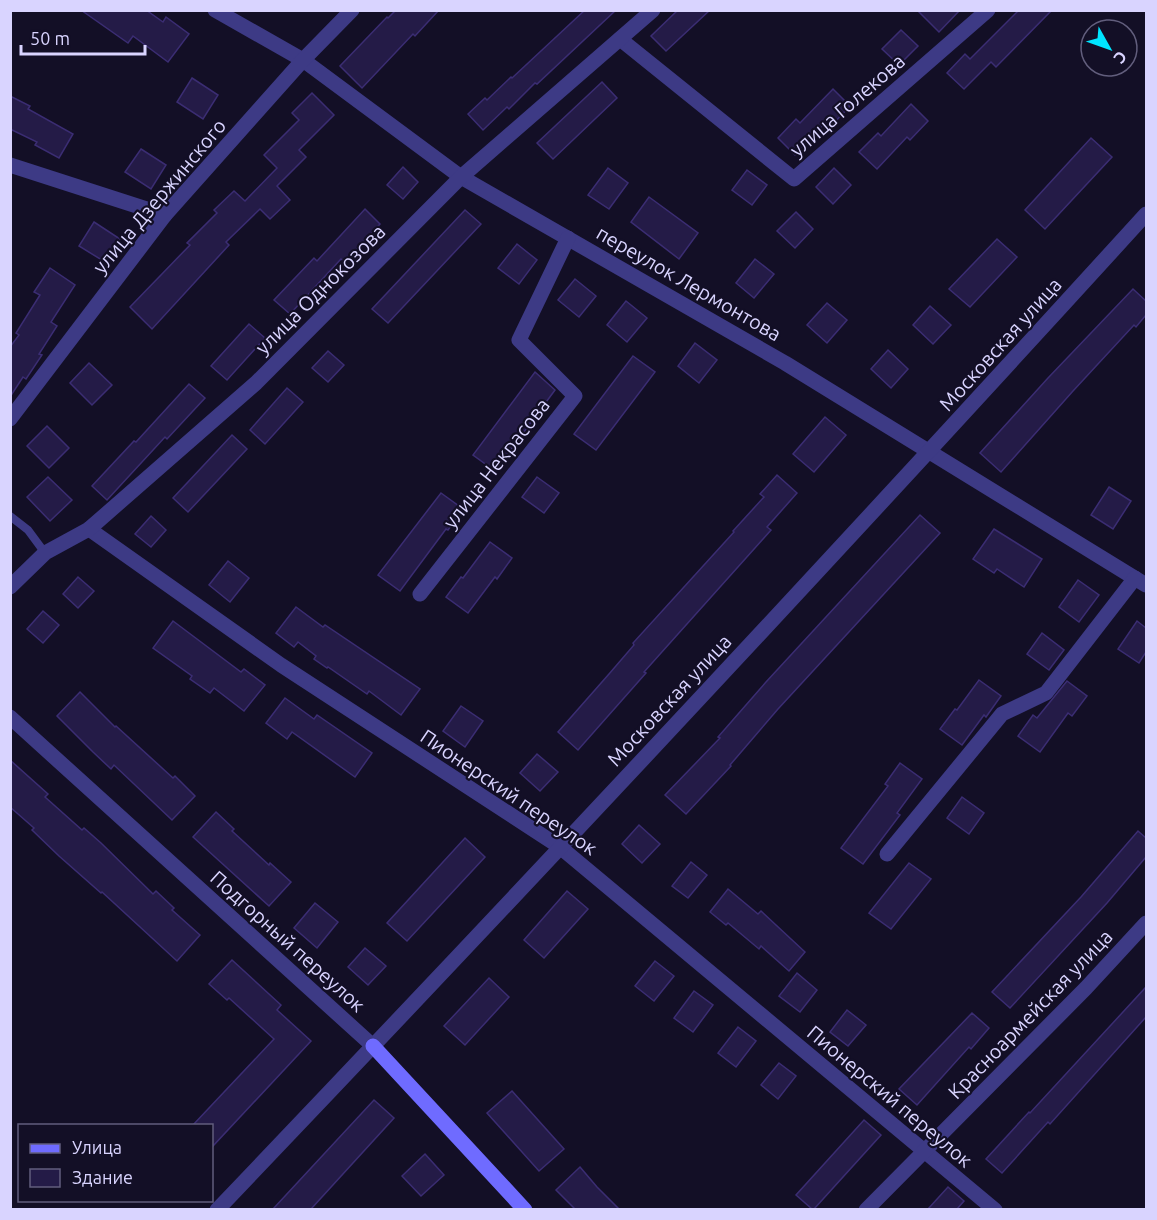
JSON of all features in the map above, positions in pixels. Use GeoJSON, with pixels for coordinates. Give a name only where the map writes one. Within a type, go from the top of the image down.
{"type":"FeatureCollection","features":[{"type":"Feature","properties":{"kind":"main road","name":"Подгорный переулок"},"geometry":{"type":"LineString","coordinates":[[373,1046],[525,1209]]}},
{"type":"Feature","properties":{"kind":"street","name":"переулок Лермонтова"},"geometry":{"type":"LineString","coordinates":[[215,10],[303,60],[461,177],[785,363],[1141,582]]}},
{"type":"Feature","properties":{"kind":"street","name":"улица Дзержинского"},"geometry":{"type":"LineString","coordinates":[[10,419],[165,215],[303,60],[352,10]]}},
{"type":"Feature","properties":{"kind":"street","name":"улица Однокозова"},"geometry":{"type":"LineString","coordinates":[[10,587],[45,553],[89,529],[256,383],[461,177],[653,10]]}},
{"type":"Feature","properties":{"kind":"street","name":"улица Голекова"},"geometry":{"type":"LineString","coordinates":[[620,39],[794,179],[988,10]]}},
{"type":"Feature","properties":{"kind":"street"},"geometry":{"type":"LineString","coordinates":[[10,165],[165,215]]}},
{"type":"Feature","properties":{"kind":"street","name":"Московская улица"},"geometry":{"type":"LineString","coordinates":[[217,1209],[373,1046],[929,453],[1146,214]]}},
{"type":"Feature","properties":{"kind":"street","name":"улица Некрасова"},"geometry":{"type":"LineString","coordinates":[[420,594],[575,396],[519,340],[568,238]]}},
{"type":"Feature","properties":{"kind":"street","name":"Пионерский переулок"},"geometry":{"type":"LineString","coordinates":[[89,529],[281,665],[560,847],[995,1209]]}},
{"type":"Feature","properties":{"kind":"street"},"geometry":{"type":"LineString","coordinates":[[887,854],[1002,714],[1046,693],[1141,582]]}},
{"type":"Feature","properties":{"kind":"street","name":"Подгорный переулок"},"geometry":{"type":"LineString","coordinates":[[10,717],[373,1046]]}},
{"type":"Feature","properties":{"kind":"street","name":"Красноармейская улица"},"geometry":{"type":"LineString","coordinates":[[866,1209],[1146,923]]}},
{"type":"Feature","properties":{"kind":"lane"},"geometry":{"type":"LineString","coordinates":[[10,516],[28,530],[45,553]]}},
{"type":"Feature","properties":{"kind":"building"},"geometry":{"type":"Polygon","coordinates":[[[81,10],[146,10],[163,22],[166,17],[189,34],[168,62],[133,36],[128,43],[81,10]]]}},
{"type":"Feature","properties":{"kind":"building"},"geometry":{"type":"Polygon","coordinates":[[[396,10],[439,10],[362,88],[340,66],[396,10]]]}},
{"type":"Feature","properties":{"kind":"building"},"geometry":{"type":"Polygon","coordinates":[[[585,10],[616,10],[537,84],[535,83],[509,109],[507,107],[483,130],[468,114],[512,78],[585,10]]]}},
{"type":"Feature","properties":{"kind":"building"},"geometry":{"type":"Polygon","coordinates":[[[678,10],[710,10],[666,51],[651,36],[678,10]]]}},
{"type":"Feature","properties":{"kind":"building"},"geometry":{"type":"Polygon","coordinates":[[[917,10],[960,10],[939,32],[917,10]]]}},
{"type":"Feature","properties":{"kind":"building"},"geometry":{"type":"Polygon","coordinates":[[[1019,10],[1052,10],[996,67],[991,62],[964,89],[947,73],[965,54],[970,59],[1019,10]]]}},
{"type":"Feature","properties":{"kind":"building"},"geometry":{"type":"Polygon","coordinates":[[[901,30],[918,46],[899,65],[882,49],[901,30]]]}},
{"type":"Feature","properties":{"kind":"building"},"geometry":{"type":"Polygon","coordinates":[[[192,78],[218,95],[203,119],[177,102],[192,78]]]}},
{"type":"Feature","properties":{"kind":"building"},"geometry":{"type":"Polygon","coordinates":[[[602,82],[617,98],[553,159],[537,143],[602,82]]]}},
{"type":"Feature","properties":{"kind":"building"},"geometry":{"type":"Polygon","coordinates":[[[833,89],[850,106],[832,125],[827,121],[795,155],[778,138],[796,119],[800,123],[833,89]]]}},
{"type":"Feature","properties":{"kind":"building"},"geometry":{"type":"Polygon","coordinates":[[[312,93],[334,115],[299,150],[306,157],[277,186],[290,200],[270,219],[260,209],[226,242],[229,245],[152,329],[130,307],[190,245],[187,243],[217,213],[214,210],[234,191],[245,201],[277,168],[264,155],[299,120],[292,113],[312,93]]]}},
{"type":"Feature","properties":{"kind":"building"},"geometry":{"type":"Polygon","coordinates":[[[10,96],[30,106],[28,109],[73,134],[59,158],[35,145],[37,142],[10,129],[10,96]]]}},
{"type":"Feature","properties":{"kind":"building"},"geometry":{"type":"Polygon","coordinates":[[[911,104],[928,121],[910,140],[907,137],[877,169],[859,152],[878,133],[881,136],[911,104]]]}},
{"type":"Feature","properties":{"kind":"building"},"geometry":{"type":"Polygon","coordinates":[[[1091,138],[1112,157],[1045,229],[1025,210],[1091,138]]]}},
{"type":"Feature","properties":{"kind":"building"},"geometry":{"type":"Polygon","coordinates":[[[141,149],[166,165],[151,189],[125,172],[141,149]]]}},
{"type":"Feature","properties":{"kind":"building"},"geometry":{"type":"Polygon","coordinates":[[[403,167],[418,182],[403,199],[387,185],[403,167]]]}},
{"type":"Feature","properties":{"kind":"building"},"geometry":{"type":"Polygon","coordinates":[[[608,168],[628,183],[609,209],[588,195],[608,168]]]}},
{"type":"Feature","properties":{"kind":"building"},"geometry":{"type":"Polygon","coordinates":[[[834,168],[851,185],[833,204],[816,187],[834,168]]]}},
{"type":"Feature","properties":{"kind":"building"},"geometry":{"type":"Polygon","coordinates":[[[747,170],[767,185],[752,205],[732,190],[747,170]]]}},
{"type":"Feature","properties":{"kind":"building"},"geometry":{"type":"Polygon","coordinates":[[[649,197],[698,233],[679,259],[631,222],[649,197]]]}},
{"type":"Feature","properties":{"kind":"building"},"geometry":{"type":"Polygon","coordinates":[[[365,209],[380,224],[345,262],[341,259],[290,314],[274,300],[314,258],[317,261],[365,209]]]}},
{"type":"Feature","properties":{"kind":"building"},"geometry":{"type":"Polygon","coordinates":[[[465,210],[481,224],[388,323],[372,309],[465,210]]]}},
{"type":"Feature","properties":{"kind":"building"},"geometry":{"type":"Polygon","coordinates":[[[796,212],[813,229],[795,248],[777,231],[796,212]]]}},
{"type":"Feature","properties":{"kind":"building"},"geometry":{"type":"Polygon","coordinates":[[[94,222],[120,239],[105,262],[79,246],[94,222]]]}},
{"type":"Feature","properties":{"kind":"building"},"geometry":{"type":"Polygon","coordinates":[[[997,239],[1017,257],[970,307],[949,289],[997,239]]]}},
{"type":"Feature","properties":{"kind":"building"},"geometry":{"type":"Polygon","coordinates":[[[517,244],[537,260],[519,284],[498,268],[517,244]]]}},
{"type":"Feature","properties":{"kind":"building"},"geometry":{"type":"Polygon","coordinates":[[[755,259],[774,274],[754,298],[736,283],[755,259]]]}},
{"type":"Feature","properties":{"kind":"building"},"geometry":{"type":"Polygon","coordinates":[[[50,268],[75,285],[51,322],[57,326],[39,354],[42,355],[26,379],[23,377],[10,397],[10,347],[40,295],[34,292],[50,268]]]}},
{"type":"Feature","properties":{"kind":"building"},"geometry":{"type":"Polygon","coordinates":[[[575,279],[596,296],[579,317],[558,300],[575,279]]]}},
{"type":"Feature","properties":{"kind":"building"},"geometry":{"type":"Polygon","coordinates":[[[1133,289],[1146,301],[1146,315],[1073,391],[1001,472],[980,453],[1133,289]]]}},
{"type":"Feature","properties":{"kind":"building"},"geometry":{"type":"Polygon","coordinates":[[[626,301],[647,318],[627,342],[607,325],[626,301]]]}},
{"type":"Feature","properties":{"kind":"building"},"geometry":{"type":"Polygon","coordinates":[[[827,303],[847,320],[827,343],[807,325],[827,303]]]}},
{"type":"Feature","properties":{"kind":"building"},"geometry":{"type":"Polygon","coordinates":[[[930,306],[951,325],[933,344],[913,325],[930,306]]]}},
{"type":"Feature","properties":{"kind":"building"},"geometry":{"type":"Polygon","coordinates":[[[249,324],[265,338],[227,380],[211,366],[249,324]]]}},
{"type":"Feature","properties":{"kind":"building"},"geometry":{"type":"Polygon","coordinates":[[[695,343],[717,360],[699,383],[678,366],[695,343]]]}},
{"type":"Feature","properties":{"kind":"building"},"geometry":{"type":"Polygon","coordinates":[[[888,350],[908,369],[891,388],[871,369],[888,350]]]}},
{"type":"Feature","properties":{"kind":"building"},"geometry":{"type":"Polygon","coordinates":[[[328,351],[344,365],[328,382],[312,368],[328,351]]]}},
{"type":"Feature","properties":{"kind":"building"},"geometry":{"type":"Polygon","coordinates":[[[633,356],[655,372],[596,450],[574,434],[633,356]]]}},
{"type":"Feature","properties":{"kind":"building"},"geometry":{"type":"Polygon","coordinates":[[[89,363],[112,385],[92,405],[70,383],[89,363]]]}},
{"type":"Feature","properties":{"kind":"building"},"geometry":{"type":"Polygon","coordinates":[[[535,372],[555,390],[495,471],[473,455],[535,372]]]}},
{"type":"Feature","properties":{"kind":"building"},"geometry":{"type":"Polygon","coordinates":[[[189,384],[205,398],[167,439],[165,437],[107,500],[92,486],[189,384]]]}},
{"type":"Feature","properties":{"kind":"building"},"geometry":{"type":"Polygon","coordinates":[[[287,388],[303,402],[265,444],[250,430],[287,388]]]}},
{"type":"Feature","properties":{"kind":"building"},"geometry":{"type":"Polygon","coordinates":[[[825,417],[846,435],[814,472],[793,454],[825,417]]]}},
{"type":"Feature","properties":{"kind":"building"},"geometry":{"type":"Polygon","coordinates":[[[47,426],[69,448],[49,468],[27,446],[47,426]]]}},
{"type":"Feature","properties":{"kind":"building"},"geometry":{"type":"Polygon","coordinates":[[[232,435],[247,449],[188,512],[173,498],[232,435]]]}},
{"type":"Feature","properties":{"kind":"building"},"geometry":{"type":"Polygon","coordinates":[[[777,475],[797,493],[767,527],[771,530],[644,672],[646,673],[578,750],[558,732],[634,645],[633,643],[764,497],[760,494],[777,475]]]}},
{"type":"Feature","properties":{"kind":"building"},"geometry":{"type":"Polygon","coordinates":[[[48,477],[72,500],[50,521],[27,497],[48,477]]]}},
{"type":"Feature","properties":{"kind":"building"},"geometry":{"type":"Polygon","coordinates":[[[537,477],[559,493],[544,513],[522,497],[537,477]]]}},
{"type":"Feature","properties":{"kind":"building"},"geometry":{"type":"Polygon","coordinates":[[[1109,487],[1131,501],[1113,529],[1091,515],[1109,487]]]}},
{"type":"Feature","properties":{"kind":"building"},"geometry":{"type":"Polygon","coordinates":[[[441,493],[463,509],[400,591],[378,575],[441,493]]]}},
{"type":"Feature","properties":{"kind":"building"},"geometry":{"type":"Polygon","coordinates":[[[920,515],[940,533],[778,709],[731,766],[686,814],[665,795],[720,738],[718,737],[766,682],[920,515]]]}},
{"type":"Feature","properties":{"kind":"building"},"geometry":{"type":"Polygon","coordinates":[[[151,516],[166,530],[151,547],[135,534],[151,516]]]}},
{"type":"Feature","properties":{"kind":"building"},"geometry":{"type":"Polygon","coordinates":[[[994,529],[1042,559],[1024,587],[997,569],[994,573],[973,559],[994,529]]]}},
{"type":"Feature","properties":{"kind":"building"},"geometry":{"type":"Polygon","coordinates":[[[490,542],[512,558],[468,613],[446,597],[490,542]]]}},
{"type":"Feature","properties":{"kind":"building"},"geometry":{"type":"Polygon","coordinates":[[[228,561],[249,578],[230,602],[209,585],[228,561]]]}},
{"type":"Feature","properties":{"kind":"building"},"geometry":{"type":"Polygon","coordinates":[[[78,577],[94,591],[78,608],[63,594],[78,577]]]}},
{"type":"Feature","properties":{"kind":"building"},"geometry":{"type":"Polygon","coordinates":[[[1078,580],[1099,595],[1079,622],[1059,607],[1078,580]]]}},
{"type":"Feature","properties":{"kind":"building"},"geometry":{"type":"Polygon","coordinates":[[[296,607],[420,689],[401,715],[369,691],[367,694],[314,659],[316,656],[298,642],[294,647],[276,633],[296,607]]]}},
{"type":"Feature","properties":{"kind":"building"},"geometry":{"type":"Polygon","coordinates":[[[43,611],[59,625],[43,643],[27,629],[43,611]]]}},
{"type":"Feature","properties":{"kind":"building"},"geometry":{"type":"Polygon","coordinates":[[[173,621],[241,672],[244,669],[265,685],[244,711],[214,688],[210,693],[190,679],[192,676],[153,648],[173,621]]]}},
{"type":"Feature","properties":{"kind":"building"},"geometry":{"type":"Polygon","coordinates":[[[1137,621],[1146,628],[1146,652],[1139,663],[1118,649],[1137,621]]]}},
{"type":"Feature","properties":{"kind":"building"},"geometry":{"type":"Polygon","coordinates":[[[1042,633],[1064,650],[1049,670],[1027,654],[1042,633]]]}},
{"type":"Feature","properties":{"kind":"building"},"geometry":{"type":"Polygon","coordinates":[[[979,680],[1001,696],[962,745],[940,729],[979,680]]]}},
{"type":"Feature","properties":{"kind":"building"},"geometry":{"type":"Polygon","coordinates":[[[1067,681],[1087,696],[1072,716],[1068,713],[1040,752],[1018,736],[1033,715],[1037,718],[1067,681]]]}},
{"type":"Feature","properties":{"kind":"building"},"geometry":{"type":"Polygon","coordinates":[[[80,692],[115,727],[173,778],[175,776],[195,796],[172,820],[114,765],[111,769],[57,716],[80,692]]]}},
{"type":"Feature","properties":{"kind":"building"},"geometry":{"type":"Polygon","coordinates":[[[285,698],[314,719],[317,715],[372,753],[355,777],[292,732],[287,739],[266,723],[285,698]]]}},
{"type":"Feature","properties":{"kind":"building"},"geometry":{"type":"Polygon","coordinates":[[[461,706],[483,721],[465,747],[443,731],[461,706]]]}},
{"type":"Feature","properties":{"kind":"building"},"geometry":{"type":"Polygon","coordinates":[[[537,754],[558,772],[540,791],[520,773],[537,754]]]}},
{"type":"Feature","properties":{"kind":"building"},"geometry":{"type":"Polygon","coordinates":[[[10,760],[48,794],[45,797],[82,830],[84,828],[101,843],[153,894],[156,891],[174,908],[172,910],[200,935],[177,961],[59,856],[32,830],[34,828],[10,807],[10,760]]]}},
{"type":"Feature","properties":{"kind":"building"},"geometry":{"type":"Polygon","coordinates":[[[900,763],[922,779],[897,813],[900,815],[863,864],[841,848],[888,786],[885,784],[900,763]]]}},
{"type":"Feature","properties":{"kind":"building"},"geometry":{"type":"Polygon","coordinates":[[[962,797],[984,813],[969,834],[947,818],[962,797]]]}},
{"type":"Feature","properties":{"kind":"building"},"geometry":{"type":"Polygon","coordinates":[[[216,812],[234,829],[232,831],[291,882],[269,906],[193,837],[216,812]]]}},
{"type":"Feature","properties":{"kind":"building"},"geometry":{"type":"Polygon","coordinates":[[[639,825],[660,844],[642,863],[622,844],[639,825]]]}},
{"type":"Feature","properties":{"kind":"building"},"geometry":{"type":"Polygon","coordinates":[[[1138,831],[1146,838],[1146,857],[1107,903],[1010,1008],[992,992],[1081,897],[1138,831]]]}},
{"type":"Feature","properties":{"kind":"building"},"geometry":{"type":"Polygon","coordinates":[[[465,838],[485,857],[407,941],[387,923],[465,838]]]}},
{"type":"Feature","properties":{"kind":"building"},"geometry":{"type":"Polygon","coordinates":[[[691,862],[707,875],[688,898],[672,886],[691,862]]]}},
{"type":"Feature","properties":{"kind":"building"},"geometry":{"type":"Polygon","coordinates":[[[909,863],[931,879],[891,929],[869,913],[909,863]]]}},
{"type":"Feature","properties":{"kind":"building"},"geometry":{"type":"Polygon","coordinates":[[[728,889],[758,914],[761,911],[805,952],[789,971],[761,946],[759,949],[728,923],[726,925],[710,912],[728,889]]]}},
{"type":"Feature","properties":{"kind":"building"},"geometry":{"type":"Polygon","coordinates":[[[567,891],[588,909],[544,958],[524,940],[567,891]]]}},
{"type":"Feature","properties":{"kind":"building"},"geometry":{"type":"Polygon","coordinates":[[[315,903],[338,922],[317,948],[294,928],[315,903]]]}},
{"type":"Feature","properties":{"kind":"building"},"geometry":{"type":"Polygon","coordinates":[[[365,948],[386,966],[368,985],[348,967],[365,948]]]}},
{"type":"Feature","properties":{"kind":"building"},"geometry":{"type":"Polygon","coordinates":[[[232,960],[281,1005],[277,1010],[311,1041],[213,1146],[213,1124],[194,1124],[274,1039],[229,998],[227,1000],[209,984],[232,960]]]}},
{"type":"Feature","properties":{"kind":"building"},"geometry":{"type":"Polygon","coordinates":[[[655,961],[674,976],[654,1001],[635,986],[655,961]]]}},
{"type":"Feature","properties":{"kind":"building"},"geometry":{"type":"Polygon","coordinates":[[[797,973],[817,990],[800,1012],[779,996],[797,973]]]}},
{"type":"Feature","properties":{"kind":"building"},"geometry":{"type":"Polygon","coordinates":[[[489,978],[509,997],[465,1045],[444,1026],[489,978]]]}},
{"type":"Feature","properties":{"kind":"building"},"geometry":{"type":"Polygon","coordinates":[[[1146,987],[1146,1017],[1050,1124],[1048,1122],[1002,1173],[986,1159],[1146,987]]]}},
{"type":"Feature","properties":{"kind":"building"},"geometry":{"type":"Polygon","coordinates":[[[694,991],[713,1005],[693,1032],[674,1018],[694,991]]]}},
{"type":"Feature","properties":{"kind":"building"},"geometry":{"type":"Polygon","coordinates":[[[847,1010],[866,1025],[848,1046],[830,1032],[847,1010]]]}},
{"type":"Feature","properties":{"kind":"building"},"geometry":{"type":"Polygon","coordinates":[[[972,1013],[989,1028],[917,1105],[899,1089],[972,1013]]]}},
{"type":"Feature","properties":{"kind":"building"},"geometry":{"type":"Polygon","coordinates":[[[738,1027],[756,1041],[736,1067],[718,1053],[738,1027]]]}},
{"type":"Feature","properties":{"kind":"building"},"geometry":{"type":"Polygon","coordinates":[[[779,1063],[796,1076],[778,1099],[761,1085],[779,1063]]]}},
{"type":"Feature","properties":{"kind":"building"},"geometry":{"type":"Polygon","coordinates":[[[512,1091],[564,1149],[539,1171],[487,1113],[512,1091]]]}},
{"type":"Feature","properties":{"kind":"building"},"geometry":{"type":"Polygon","coordinates":[[[374,1100],[394,1118],[311,1209],[273,1209],[374,1100]]]}},
{"type":"Feature","properties":{"kind":"building"},"geometry":{"type":"Polygon","coordinates":[[[864,1120],[881,1135],[812,1209],[796,1195],[864,1120]]]}},
{"type":"Feature","properties":{"kind":"building"},"geometry":{"type":"Polygon","coordinates":[[[425,1154],[444,1175],[421,1196],[402,1176],[425,1154]]]}},
{"type":"Feature","properties":{"kind":"building"},"geometry":{"type":"Polygon","coordinates":[[[580,1167],[619,1209],[575,1209],[556,1190],[580,1167]]]}},
{"type":"Feature","properties":{"kind":"building"},"geometry":{"type":"Polygon","coordinates":[[[948,1187],[964,1201],[957,1209],[928,1209],[948,1187]]]}}]}
